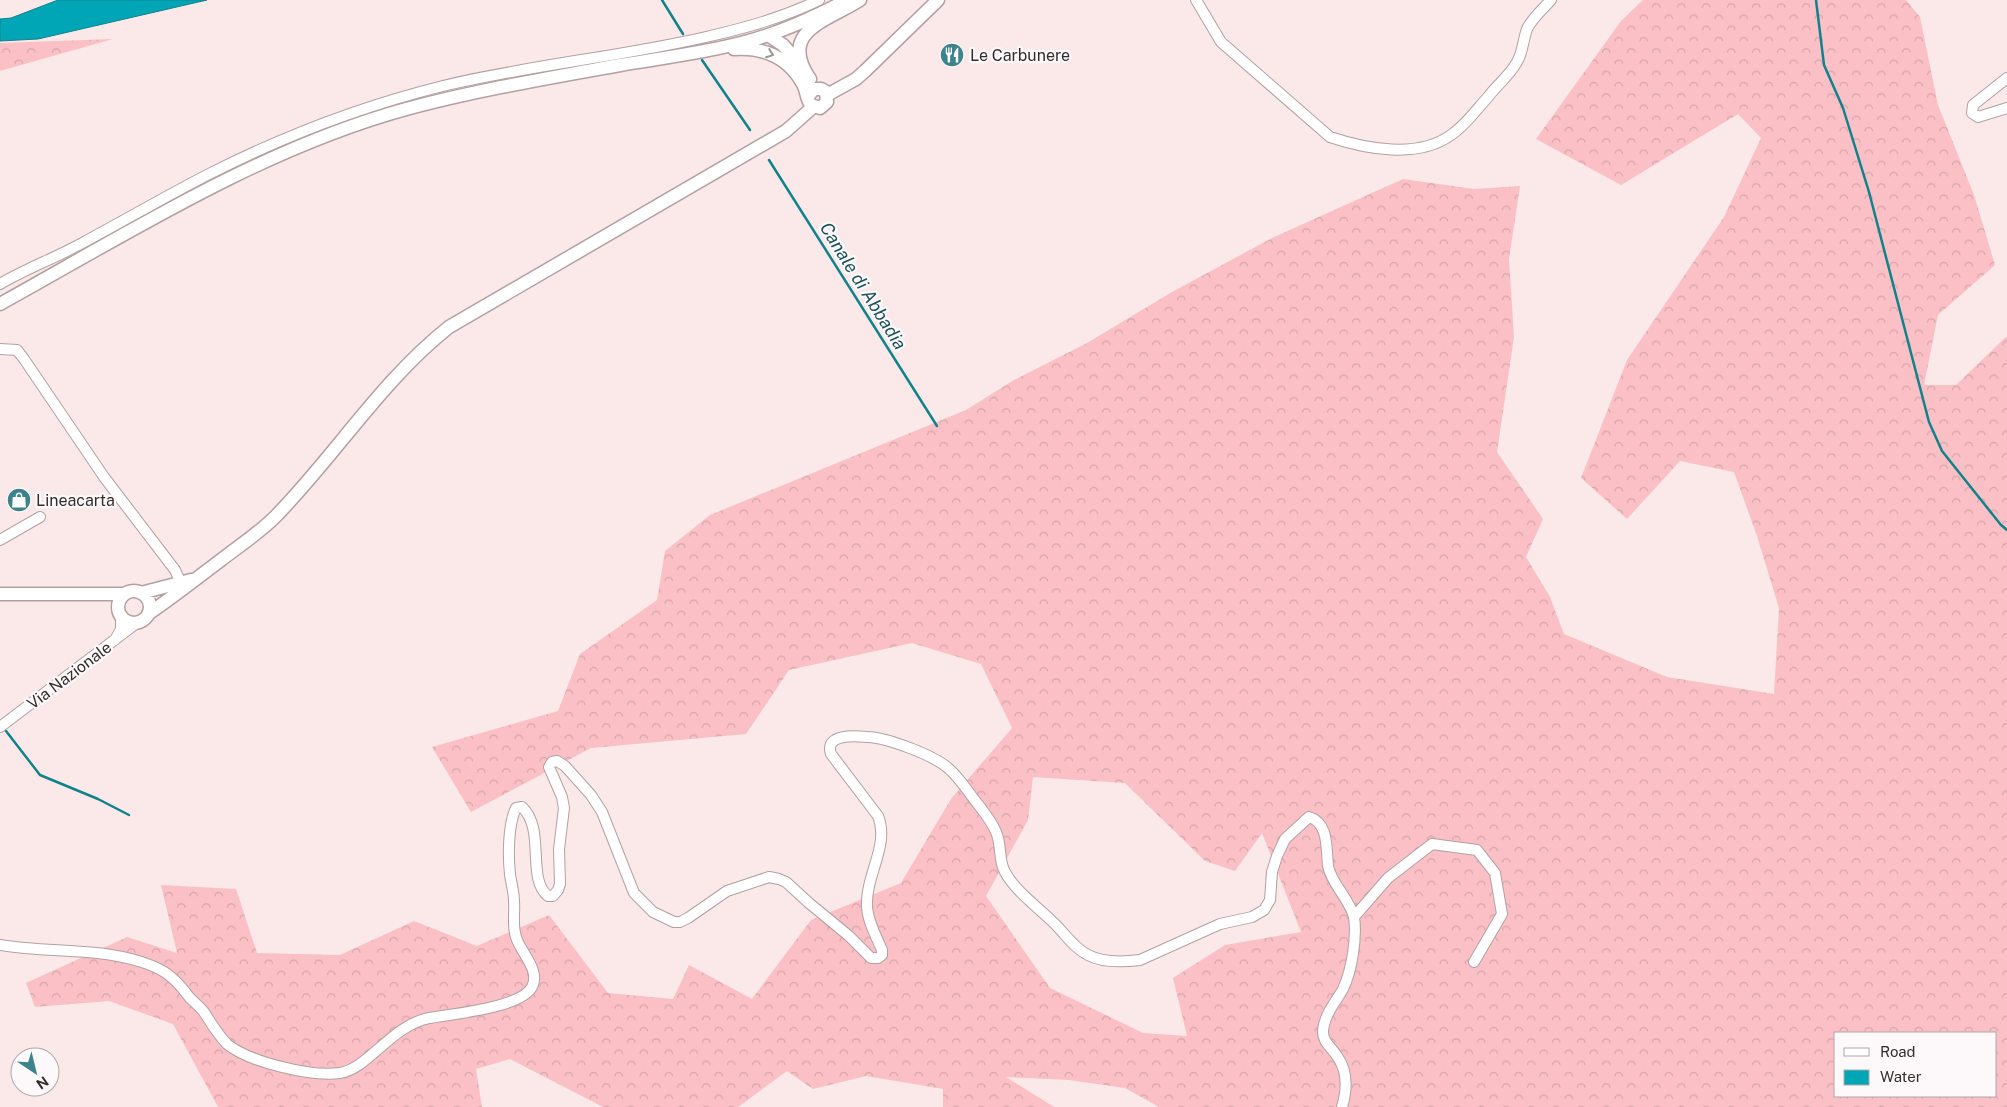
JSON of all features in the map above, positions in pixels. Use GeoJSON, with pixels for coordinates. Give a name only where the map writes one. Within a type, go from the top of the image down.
{"type":"FeatureCollection","features":[{"type":"Feature","properties":{"kind":"main road"},"geometry":{"type":"LineString","coordinates":[[0,304],[191,199],[252,168],[339,132],[402,110],[451,97],[742,43],[805,20],[847,0]]}},
{"type":"Feature","properties":{"kind":"main road"},"geometry":{"type":"LineString","coordinates":[[801,65],[798,49],[808,30],[860,0]]}},
{"type":"Feature","properties":{"kind":"main road"},"geometry":{"type":"LineString","coordinates":[[88,594],[120,614],[129,622],[143,618],[274,518],[401,370],[418,352],[449,327],[786,131],[817,97],[856,79],[938,0]]}},
{"type":"Feature","properties":{"kind":"main road"},"geometry":{"type":"LineString","coordinates":[[768,35],[783,45],[801,65],[817,97]]}},
{"type":"Feature","properties":{"kind":"main road"},"geometry":{"type":"LineString","coordinates":[[704,51],[743,48],[762,50],[776,55],[793,69],[804,85],[817,97]]}},
{"type":"Feature","properties":{"kind":"main road"},"geometry":{"type":"LineString","coordinates":[[141,593],[198,577]]}},
{"type":"Feature","properties":{"kind":"main road"},"geometry":{"type":"LineString","coordinates":[[0,594],[125,594],[133,591],[145,596],[150,605],[143,618]]}},
{"type":"Feature","properties":{"kind":"main road"},"geometry":{"type":"LineString","coordinates":[[120,614],[119,601],[125,594]]}},
{"type":"Feature","properties":{"kind":"street"},"geometry":{"type":"LineString","coordinates":[[0,284],[66,252],[210,173],[326,122],[391,100],[445,86],[503,73],[669,45],[753,26],[800,9],[818,0]]}},
{"type":"Feature","properties":{"kind":"street"},"geometry":{"type":"LineString","coordinates":[[1196,0],[1220,42],[1330,137],[1347,143],[1403,150],[1425,147],[1450,136],[1467,123],[1511,71],[1522,52],[1528,28],[1551,0]]}},
{"type":"Feature","properties":{"kind":"street"},"geometry":{"type":"LineString","coordinates":[[2007,78],[1973,105],[1972,113],[1978,117],[2007,108]]}},
{"type":"Feature","properties":{"kind":"street"},"geometry":{"type":"LineString","coordinates":[[0,349],[17,350],[24,359],[104,477],[175,570],[181,583]]}},
{"type":"Feature","properties":{"kind":"street"},"geometry":{"type":"LineString","coordinates":[[0,540],[40,517]]}},
{"type":"Feature","properties":{"kind":"street"},"geometry":{"type":"LineString","coordinates":[[114,640],[121,629],[120,614]]}},
{"type":"Feature","properties":{"kind":"street","name":"Via Nazionale"},"geometry":{"type":"LineString","coordinates":[[0,727],[143,618]]}},
{"type":"Feature","properties":{"kind":"street"},"geometry":{"type":"LineString","coordinates":[[0,945],[97,953],[130,959],[156,968],[178,981],[227,1043],[246,1056],[297,1070],[321,1074],[342,1073],[360,1064],[411,1023],[429,1018],[480,1010],[515,999],[530,990],[534,978],[530,964],[519,946],[513,922],[514,901],[509,852],[513,815],[516,808],[522,807],[526,811],[535,837],[538,876],[541,887],[548,896],[553,896],[560,884],[559,850],[564,808],[562,797],[549,767],[552,762],[557,761],[569,770],[602,812],[634,893],[653,912],[674,922],[680,922],[727,891],[768,878],[779,879],[786,882],[849,936],[871,958],[878,958],[882,955],[882,950],[869,918],[867,906],[869,888],[882,837],[882,826],[878,816],[831,754],[830,749],[832,743],[846,736],[883,738],[931,757],[956,775],[996,830],[1000,843],[1002,862],[1008,877],[1076,947],[1088,956],[1114,961],[1140,960],[1220,924],[1252,917],[1264,910],[1270,900],[1272,872],[1285,839],[1309,817],[1318,819],[1324,828],[1329,869],[1354,917],[1354,944],[1350,972],[1343,990],[1328,1013],[1323,1031],[1326,1043],[1338,1056],[1344,1070],[1346,1089],[1342,1107]]}},
{"type":"Feature","properties":{"kind":"street"},"geometry":{"type":"LineString","coordinates":[[1354,917],[1388,878],[1432,844],[1477,850],[1495,873],[1502,914],[1474,962]]}},
{"type":"Feature","properties":{"kind":"green space"},"geometry":{"type":"Polygon","coordinates":[[[1643,0],[1906,0],[1920,17],[1938,105],[1974,195],[1995,265],[1938,315],[1924,385],[1956,385],[2007,336],[2007,1107],[1159,1107],[1125,1088],[1069,1080],[1006,1077],[1054,1107],[943,1107],[943,1089],[866,1076],[813,1089],[787,1071],[738,1107],[603,1107],[510,1059],[476,1069],[482,1107],[218,1107],[173,1024],[109,1001],[35,1007],[26,983],[127,937],[177,953],[161,885],[236,889],[257,953],[340,955],[414,921],[477,946],[549,915],[608,993],[673,999],[689,965],[752,999],[811,920],[901,883],[951,799],[1012,728],[981,664],[912,643],[789,670],[746,734],[591,748],[471,812],[432,747],[558,711],[580,654],[657,600],[665,551],[710,515],[966,410],[1014,380],[1087,343],[1172,292],[1272,238],[1403,179],[1474,189],[1520,186],[1509,259],[1514,337],[1497,452],[1543,519],[1526,557],[1550,597],[1564,634],[1667,677],[1774,694],[1779,608],[1757,536],[1734,472],[1680,461],[1627,519],[1581,478],[1627,360],[1724,217],[1761,138],[1738,114],[1621,185],[1536,139],[1621,21],[1643,0]],[[1033,777],[1028,820],[986,896],[1050,988],[1143,1033],[1187,1036],[1173,978],[1225,945],[1301,932],[1262,833],[1235,871],[1205,861],[1125,783],[1033,777]]]}},
{"type":"Feature","properties":{"kind":"green space"},"geometry":{"type":"Polygon","coordinates":[[[113,39],[0,71],[0,43],[113,39]]]}},
{"type":"Feature","properties":{"kind":"water"},"geometry":{"type":"Polygon","coordinates":[[[58,0],[207,0],[38,39],[0,41],[0,19],[11,18],[58,0]]]}},
{"type":"Feature","properties":{"kind":"waterway","name":"Canale di Abbadia"},"geometry":{"type":"LineString","coordinates":[[662,0],[683,34]]}},
{"type":"Feature","properties":{"kind":"waterway"},"geometry":{"type":"LineString","coordinates":[[1816,0],[1824,65],[1843,108],[1869,192],[1929,422],[1942,451],[2007,530]]}},
{"type":"Feature","properties":{"kind":"waterway","name":"Canale di Abbadia"},"geometry":{"type":"LineString","coordinates":[[702,60],[750,130]]}},
{"type":"Feature","properties":{"kind":"waterway","name":"Canale di Abbadia"},"geometry":{"type":"LineString","coordinates":[[769,160],[937,426]]}},
{"type":"Feature","properties":{"kind":"waterway","name":"Canale di Abbadia"},"geometry":{"type":"LineString","coordinates":[[6,731],[40,775],[98,799],[129,815]]}},
{"type":"Feature","properties":{"kind":"place","name":"Le Carbunere"},"geometry":{"type":"Point","coordinates":[952,55]}},
{"type":"Feature","properties":{"kind":"place","name":"Lineacarta"},"geometry":{"type":"Point","coordinates":[19,500]}}]}
